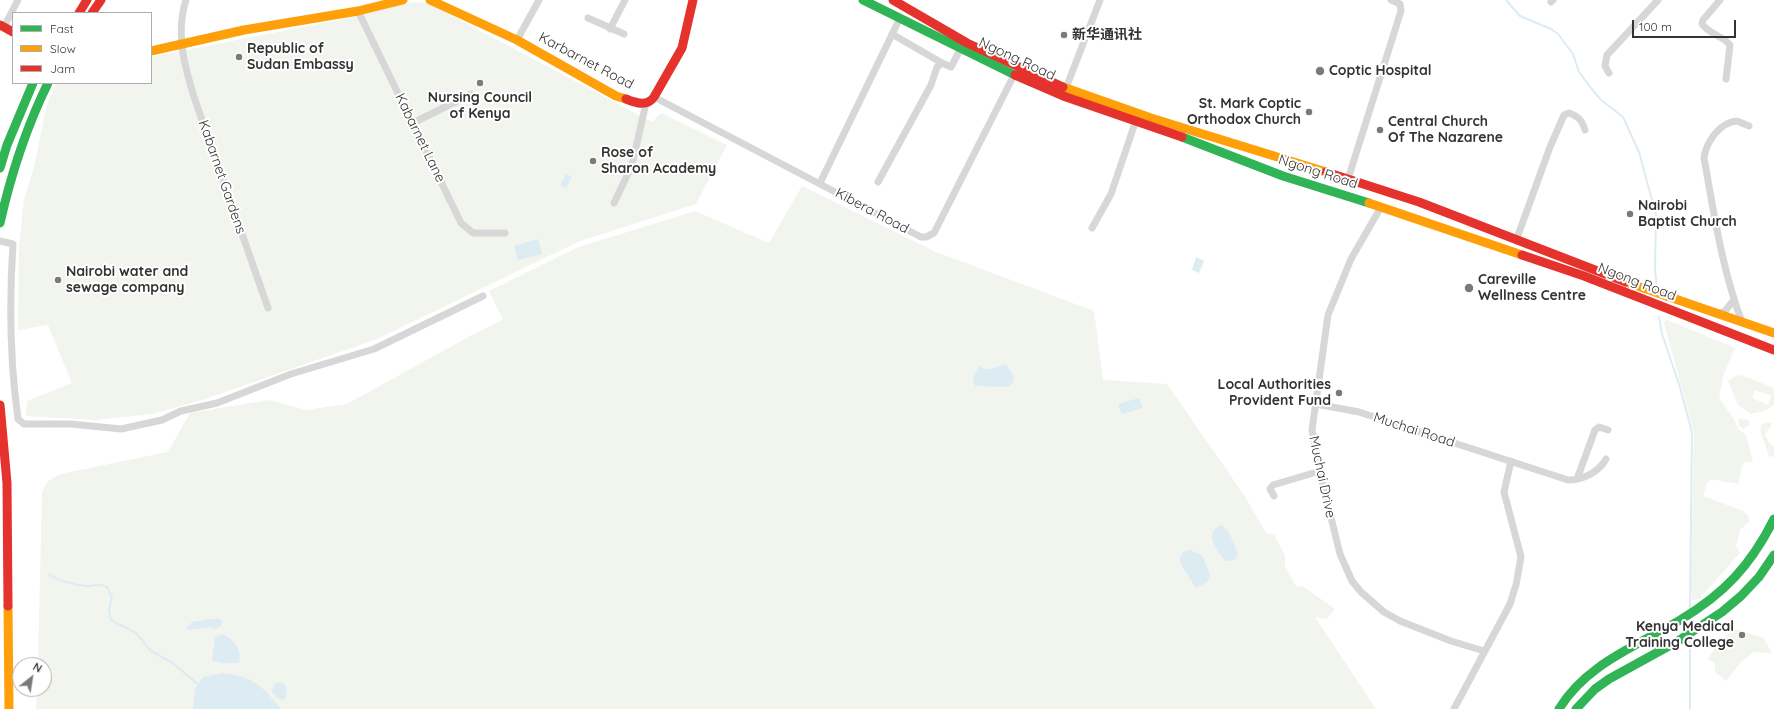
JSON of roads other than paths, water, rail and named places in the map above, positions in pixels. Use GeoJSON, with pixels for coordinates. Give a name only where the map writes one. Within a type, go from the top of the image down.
{"type":"FeatureCollection","features":[{"type":"Feature","properties":{"kind":"main road"},"geometry":{"type":"LineString","coordinates":[[80,12],[87,0]]}},
{"type":"Feature","properties":{"kind":"main road"},"geometry":{"type":"LineString","coordinates":[[152,51],[244,30],[358,11],[402,0]]}},
{"type":"Feature","properties":{"kind":"main road","name":"Karbarnet Road"},"geometry":{"type":"LineString","coordinates":[[430,0],[517,40],[616,96],[635,102],[646,103],[654,97],[682,48],[691,1]]}},
{"type":"Feature","properties":{"kind":"main road","name":"Ngong Road"},"geometry":{"type":"LineString","coordinates":[[863,0],[1014,75],[1066,97],[1136,120],[1283,176],[1381,206],[1584,276],[1773,350]]}},
{"type":"Feature","properties":{"kind":"main road","name":"Ngong Road"},"geometry":{"type":"LineString","coordinates":[[893,0],[967,43],[1066,88],[1151,118],[1419,202],[1517,238],[1653,292],[1774,333]]}},
{"type":"Feature","properties":{"kind":"main road"},"geometry":{"type":"LineString","coordinates":[[2,26],[12,31]]}},
{"type":"Feature","properties":{"kind":"main road"},"geometry":{"type":"LineString","coordinates":[[0,168],[7,144],[33,84]]}},
{"type":"Feature","properties":{"kind":"main road"},"geometry":{"type":"LineString","coordinates":[[0,223],[11,174],[24,133],[48,84]]}},
{"type":"Feature","properties":{"kind":"main road"},"geometry":{"type":"LineString","coordinates":[[1297,163],[1292,164],[1290,170],[1297,180]]}},
{"type":"Feature","properties":{"kind":"main road"},"geometry":{"type":"LineString","coordinates":[[1415,218],[1423,218],[1426,212],[1425,208],[1419,202]]}},
{"type":"Feature","properties":{"kind":"main road"},"geometry":{"type":"LineString","coordinates":[[0,405],[7,483],[9,555],[9,709]]}},
{"type":"Feature","properties":{"kind":"main road"},"geometry":{"type":"LineString","coordinates":[[1559,709],[1571,690],[1600,665],[1695,611],[1732,583],[1761,546],[1774,519]]}},
{"type":"Feature","properties":{"kind":"main road"},"geometry":{"type":"LineString","coordinates":[[0,562],[4,561],[9,555]]}},
{"type":"Feature","properties":{"kind":"main road"},"geometry":{"type":"LineString","coordinates":[[1576,709],[1595,689],[1609,679],[1722,614],[1759,578],[1774,555]]}},
{"type":"Feature","properties":{"kind":"main road"},"geometry":{"type":"LineString","coordinates":[[0,597],[5,599],[9,606]]}},
{"type":"Feature","properties":{"kind":"street"},"geometry":{"type":"LineString","coordinates":[[2,26],[18,0]]}},
{"type":"Feature","properties":{"kind":"street","name":"Kabarnet Gardens"},"geometry":{"type":"LineString","coordinates":[[186,0],[183,8],[182,45],[184,66],[268,308]]}},
{"type":"Feature","properties":{"kind":"street"},"geometry":{"type":"LineString","coordinates":[[517,40],[539,0]]}},
{"type":"Feature","properties":{"kind":"street"},"geometry":{"type":"LineString","coordinates":[[610,29],[625,0]]}},
{"type":"Feature","properties":{"kind":"street"},"geometry":{"type":"LineString","coordinates":[[1066,88],[1100,0]]}},
{"type":"Feature","properties":{"kind":"street"},"geometry":{"type":"LineString","coordinates":[[1348,179],[1402,8],[1397,2],[1391,0]]}},
{"type":"Feature","properties":{"kind":"street"},"geometry":{"type":"LineString","coordinates":[[1610,73],[1605,66],[1607,55],[1658,0]]}},
{"type":"Feature","properties":{"kind":"street"},"geometry":{"type":"LineString","coordinates":[[1720,0],[1708,13],[1702,24],[1705,29],[1726,40],[1730,45],[1726,79]]}},
{"type":"Feature","properties":{"kind":"street","name":"Kabarnet Lane"},"geometry":{"type":"LineString","coordinates":[[358,11],[462,223],[473,233],[505,233]]}},
{"type":"Feature","properties":{"kind":"street"},"geometry":{"type":"LineString","coordinates":[[588,18],[624,34]]}},
{"type":"Feature","properties":{"kind":"street"},"geometry":{"type":"LineString","coordinates":[[820,183],[900,18]]}},
{"type":"Feature","properties":{"kind":"street"},"geometry":{"type":"LineString","coordinates":[[892,34],[951,67],[961,48]]}},
{"type":"Feature","properties":{"kind":"street"},"geometry":{"type":"LineString","coordinates":[[878,182],[930,85],[937,67],[942,63]]}},
{"type":"Feature","properties":{"kind":"street","name":"Kibera Road"},"geometry":{"type":"LineString","coordinates":[[654,97],[921,237],[930,236],[934,233],[1014,75]]}},
{"type":"Feature","properties":{"kind":"street"},"geometry":{"type":"LineString","coordinates":[[413,123],[471,94]]}},
{"type":"Feature","properties":{"kind":"street"},"geometry":{"type":"LineString","coordinates":[[614,202],[632,165],[646,103]]}},
{"type":"Feature","properties":{"kind":"street"},"geometry":{"type":"LineString","coordinates":[[1517,238],[1550,146],[1564,115],[1569,113],[1577,116],[1583,123],[1585,130]]}},
{"type":"Feature","properties":{"kind":"street"},"geometry":{"type":"LineString","coordinates":[[1092,228],[1111,194],[1136,120]]}},
{"type":"Feature","properties":{"kind":"street"},"geometry":{"type":"LineString","coordinates":[[1742,322],[1733,301],[1704,158],[1707,148],[1721,127],[1732,122],[1749,126]]}},
{"type":"Feature","properties":{"kind":"street","name":"Muchai Drive"},"geometry":{"type":"LineString","coordinates":[[1381,206],[1351,259],[1328,315],[1312,430],[1320,471],[1340,554],[1352,580],[1361,592],[1384,612],[1400,620],[1423,631],[1484,651]]}},
{"type":"Feature","properties":{"kind":"street"},"geometry":{"type":"LineString","coordinates":[[0,241],[13,244],[10,304],[13,387],[18,419],[24,424],[71,424],[121,429],[162,420],[181,411],[217,403],[291,374],[374,349],[483,296]]}},
{"type":"Feature","properties":{"kind":"street"},"geometry":{"type":"LineString","coordinates":[[1719,314],[1733,301]]}},
{"type":"Feature","properties":{"kind":"street","name":"Muchai Road"},"geometry":{"type":"LineString","coordinates":[[1316,404],[1359,412],[1568,480],[1577,479]]}},
{"type":"Feature","properties":{"kind":"street"},"geometry":{"type":"LineString","coordinates":[[1577,479],[1595,430],[1599,427],[1608,430]]}},
{"type":"Feature","properties":{"kind":"street"},"geometry":{"type":"LineString","coordinates":[[1577,479],[1598,469],[1606,460]]}},
{"type":"Feature","properties":{"kind":"street"},"geometry":{"type":"LineString","coordinates":[[1454,709],[1513,595],[1521,557],[1504,492],[1511,461]]}},
{"type":"Feature","properties":{"kind":"street"},"geometry":{"type":"LineString","coordinates":[[1274,496],[1270,489],[1273,485],[1320,471]]}},
{"type":"Feature","properties":{"kind":"waterway"},"geometry":{"type":"LineString","coordinates":[[1506,0],[1520,16],[1551,29],[1558,34],[1573,54],[1579,72],[1591,88],[1601,100],[1623,117],[1639,152],[1656,215],[1655,270],[1657,289]]}},
{"type":"Feature","properties":{"kind":"waterway"},"geometry":{"type":"LineString","coordinates":[[1659,317],[1662,334],[1679,384],[1692,432],[1690,609]]}},
{"type":"Feature","properties":{"kind":"waterway"},"geometry":{"type":"LineString","coordinates":[[49,574],[57,579],[73,584],[88,586],[100,585],[107,587],[112,597],[109,610],[111,620],[136,633],[151,651],[171,662],[198,684]]}},
{"type":"Feature","properties":{"kind":"waterway"},"geometry":{"type":"LineString","coordinates":[[1690,618],[1690,629]]}},
{"type":"Feature","properties":{"kind":"waterway"},"geometry":{"type":"LineString","coordinates":[[1690,638],[1690,709]]}},
{"type":"Feature","properties":{"kind":"place","name":"新华通讯社"},"geometry":{"type":"Point","coordinates":[1064,35]}},
{"type":"Feature","properties":{"kind":"place","name":"Republic of Sudan Embassy"},"geometry":{"type":"Point","coordinates":[239,57]}},
{"type":"Feature","properties":{"kind":"place","name":"Coptic Hospital"},"geometry":{"type":"Point","coordinates":[1320,71]}},
{"type":"Feature","properties":{"kind":"place","name":"Nursing Council of Kenya"},"geometry":{"type":"Point","coordinates":[480,83]}},
{"type":"Feature","properties":{"kind":"place","name":"St. Mark Coptic Orthodox Church"},"geometry":{"type":"Point","coordinates":[1309,112]}},
{"type":"Feature","properties":{"kind":"place","name":"Central Church Of The Nazarene"},"geometry":{"type":"Point","coordinates":[1380,130]}},
{"type":"Feature","properties":{"kind":"place","name":"Rose of Sharon Academy"},"geometry":{"type":"Point","coordinates":[593,161]}},
{"type":"Feature","properties":{"kind":"place","name":"Nairobi Baptist Church"},"geometry":{"type":"Point","coordinates":[1630,214]}},
{"type":"Feature","properties":{"kind":"place","name":"Nairobi water and sewage company"},"geometry":{"type":"Point","coordinates":[58,280]}},
{"type":"Feature","properties":{"kind":"place","name":"Careville Wellness Centre"},"geometry":{"type":"Point","coordinates":[1469,288]}},
{"type":"Feature","properties":{"kind":"place","name":"Local Authorities Provident Fund"},"geometry":{"type":"Point","coordinates":[1339,393]}},
{"type":"Feature","properties":{"kind":"place","name":"Kenya Medical Training College"},"geometry":{"type":"Point","coordinates":[1742,635]}}]}
